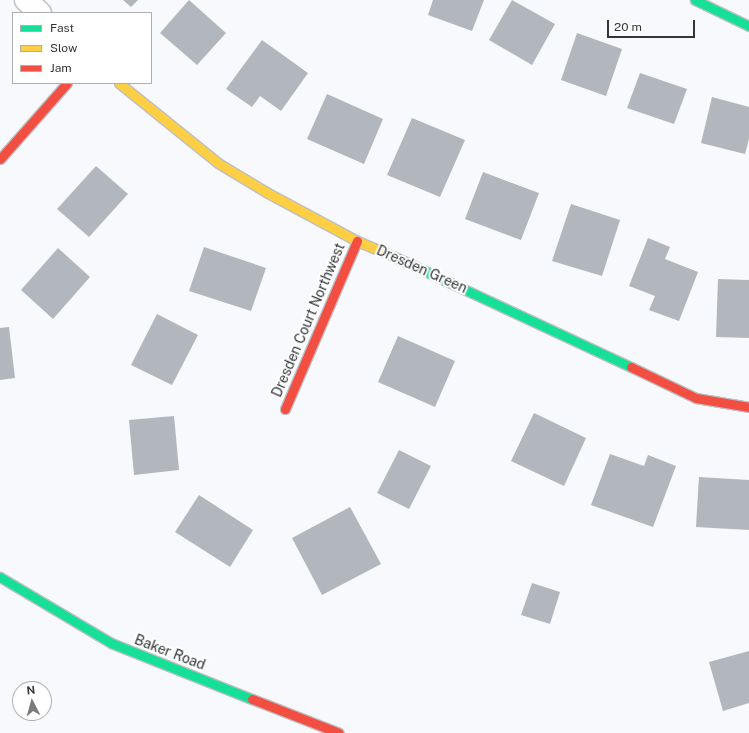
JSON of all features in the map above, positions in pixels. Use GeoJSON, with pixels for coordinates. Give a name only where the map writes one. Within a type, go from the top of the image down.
{"type":"FeatureCollection","features":[{"type":"Feature","properties":{"kind":"street"},"geometry":{"type":"LineString","coordinates":[[26,0],[39,12]]}},
{"type":"Feature","properties":{"kind":"street"},"geometry":{"type":"LineString","coordinates":[[695,0],[749,26]]}},
{"type":"Feature","properties":{"kind":"street"},"geometry":{"type":"LineString","coordinates":[[0,159],[66,84]]}},
{"type":"Feature","properties":{"kind":"street","name":"Dresden Green"},"geometry":{"type":"LineString","coordinates":[[120,84],[218,163],[266,192],[357,240],[416,265],[696,398],[749,407]]}},
{"type":"Feature","properties":{"kind":"street","name":"Dresden Court Northwest"},"geometry":{"type":"LineString","coordinates":[[285,409],[357,240]]}},
{"type":"Feature","properties":{"kind":"street","name":"Baker Road"},"geometry":{"type":"LineString","coordinates":[[0,577],[111,643],[340,733]]}},
{"type":"Feature","properties":{"kind":"building"},"geometry":{"type":"Polygon","coordinates":[[[123,0],[138,0],[131,7],[123,0]]]}},
{"type":"Feature","properties":{"kind":"building"},"geometry":{"type":"Polygon","coordinates":[[[189,0],[226,33],[197,65],[160,33],[189,0]]]}},
{"type":"Feature","properties":{"kind":"building"},"geometry":{"type":"Polygon","coordinates":[[[433,0],[484,0],[472,31],[428,15],[433,0]]]}},
{"type":"Feature","properties":{"kind":"building"},"geometry":{"type":"Polygon","coordinates":[[[512,0],[555,24],[532,65],[489,40],[512,0]]]}},
{"type":"Feature","properties":{"kind":"building"},"geometry":{"type":"Polygon","coordinates":[[[577,33],[622,49],[606,96],[561,80],[577,33]]]}},
{"type":"Feature","properties":{"kind":"building"},"geometry":{"type":"Polygon","coordinates":[[[262,40],[308,73],[281,111],[260,96],[252,107],[226,89],[262,40]]]}},
{"type":"Feature","properties":{"kind":"building"},"geometry":{"type":"Polygon","coordinates":[[[640,73],[687,89],[674,124],[627,108],[640,73]]]}},
{"type":"Feature","properties":{"kind":"building"},"geometry":{"type":"Polygon","coordinates":[[[327,94],[383,119],[364,164],[307,139],[327,94]]]}},
{"type":"Feature","properties":{"kind":"building"},"geometry":{"type":"Polygon","coordinates":[[[712,97],[749,107],[749,139],[745,154],[701,143],[712,97]]]}},
{"type":"Feature","properties":{"kind":"building"},"geometry":{"type":"Polygon","coordinates":[[[412,118],[465,140],[440,197],[387,175],[412,118]]]}},
{"type":"Feature","properties":{"kind":"building"},"geometry":{"type":"Polygon","coordinates":[[[96,166],[128,194],[89,237],[57,209],[96,166]]]}},
{"type":"Feature","properties":{"kind":"building"},"geometry":{"type":"Polygon","coordinates":[[[483,172],[539,193],[521,240],[465,219],[483,172]]]}},
{"type":"Feature","properties":{"kind":"building"},"geometry":{"type":"Polygon","coordinates":[[[571,204],[620,220],[602,276],[552,261],[571,204]]]}},
{"type":"Feature","properties":{"kind":"building"},"geometry":{"type":"Polygon","coordinates":[[[648,238],[670,247],[665,259],[698,272],[679,321],[649,310],[655,296],[629,286],[648,238]]]}},
{"type":"Feature","properties":{"kind":"building"},"geometry":{"type":"Polygon","coordinates":[[[204,247],[266,268],[251,311],[189,291],[204,247]]]}},
{"type":"Feature","properties":{"kind":"building"},"geometry":{"type":"Polygon","coordinates":[[[58,248],[90,277],[53,319],[21,290],[58,248]]]}},
{"type":"Feature","properties":{"kind":"building"},"geometry":{"type":"Polygon","coordinates":[[[718,279],[749,280],[749,338],[716,337],[718,279]]]}},
{"type":"Feature","properties":{"kind":"building"},"geometry":{"type":"Polygon","coordinates":[[[157,314],[198,335],[172,385],[131,365],[157,314]]]}},
{"type":"Feature","properties":{"kind":"building"},"geometry":{"type":"Polygon","coordinates":[[[9,327],[15,378],[0,380],[0,328],[9,327]]]}},
{"type":"Feature","properties":{"kind":"building"},"geometry":{"type":"Polygon","coordinates":[[[398,336],[455,361],[435,407],[378,382],[398,336]]]}},
{"type":"Feature","properties":{"kind":"building"},"geometry":{"type":"Polygon","coordinates":[[[534,413],[586,438],[564,486],[511,461],[534,413]]]}},
{"type":"Feature","properties":{"kind":"building"},"geometry":{"type":"Polygon","coordinates":[[[174,416],[179,470],[134,475],[129,420],[174,416]]]}},
{"type":"Feature","properties":{"kind":"building"},"geometry":{"type":"Polygon","coordinates":[[[399,450],[431,466],[409,509],[377,493],[399,450]]]}},
{"type":"Feature","properties":{"kind":"building"},"geometry":{"type":"Polygon","coordinates":[[[610,454],[644,466],[648,455],[676,466],[653,527],[591,505],[610,454]]]}},
{"type":"Feature","properties":{"kind":"building"},"geometry":{"type":"Polygon","coordinates":[[[699,477],[749,480],[749,530],[696,527],[699,477]]]}},
{"type":"Feature","properties":{"kind":"building"},"geometry":{"type":"Polygon","coordinates":[[[199,495],[253,530],[230,567],[175,532],[199,495]]]}},
{"type":"Feature","properties":{"kind":"building"},"geometry":{"type":"Polygon","coordinates":[[[350,507],[381,564],[322,595],[292,538],[350,507]]]}},
{"type":"Feature","properties":{"kind":"building"},"geometry":{"type":"Polygon","coordinates":[[[532,583],[560,592],[550,624],[521,615],[532,583]]]}},
{"type":"Feature","properties":{"kind":"building"},"geometry":{"type":"Polygon","coordinates":[[[749,651],[749,703],[723,711],[709,662],[749,651]]]}},
{"type":"Feature","properties":{"kind":"traffic: fast"},"geometry":{"type":"LineString","coordinates":[[695,0],[749,26]]}},
{"type":"Feature","properties":{"kind":"traffic: fast"},"geometry":{"type":"LineString","coordinates":[[395,257],[631,367]]}},
{"type":"Feature","properties":{"kind":"traffic: fast"},"geometry":{"type":"LineString","coordinates":[[0,577],[111,643],[252,699]]}},
{"type":"Feature","properties":{"kind":"traffic: slow"},"geometry":{"type":"LineString","coordinates":[[120,84],[218,163],[266,192],[357,241],[395,257]]}},
{"type":"Feature","properties":{"kind":"traffic: jam"},"geometry":{"type":"LineString","coordinates":[[0,159],[66,84]]}},
{"type":"Feature","properties":{"kind":"traffic: jam"},"geometry":{"type":"LineString","coordinates":[[285,409],[357,241]]}},
{"type":"Feature","properties":{"kind":"traffic: jam"},"geometry":{"type":"LineString","coordinates":[[631,367],[696,398],[749,407]]}},
{"type":"Feature","properties":{"kind":"traffic: jam"},"geometry":{"type":"LineString","coordinates":[[252,699],[339,733]]}}]}
